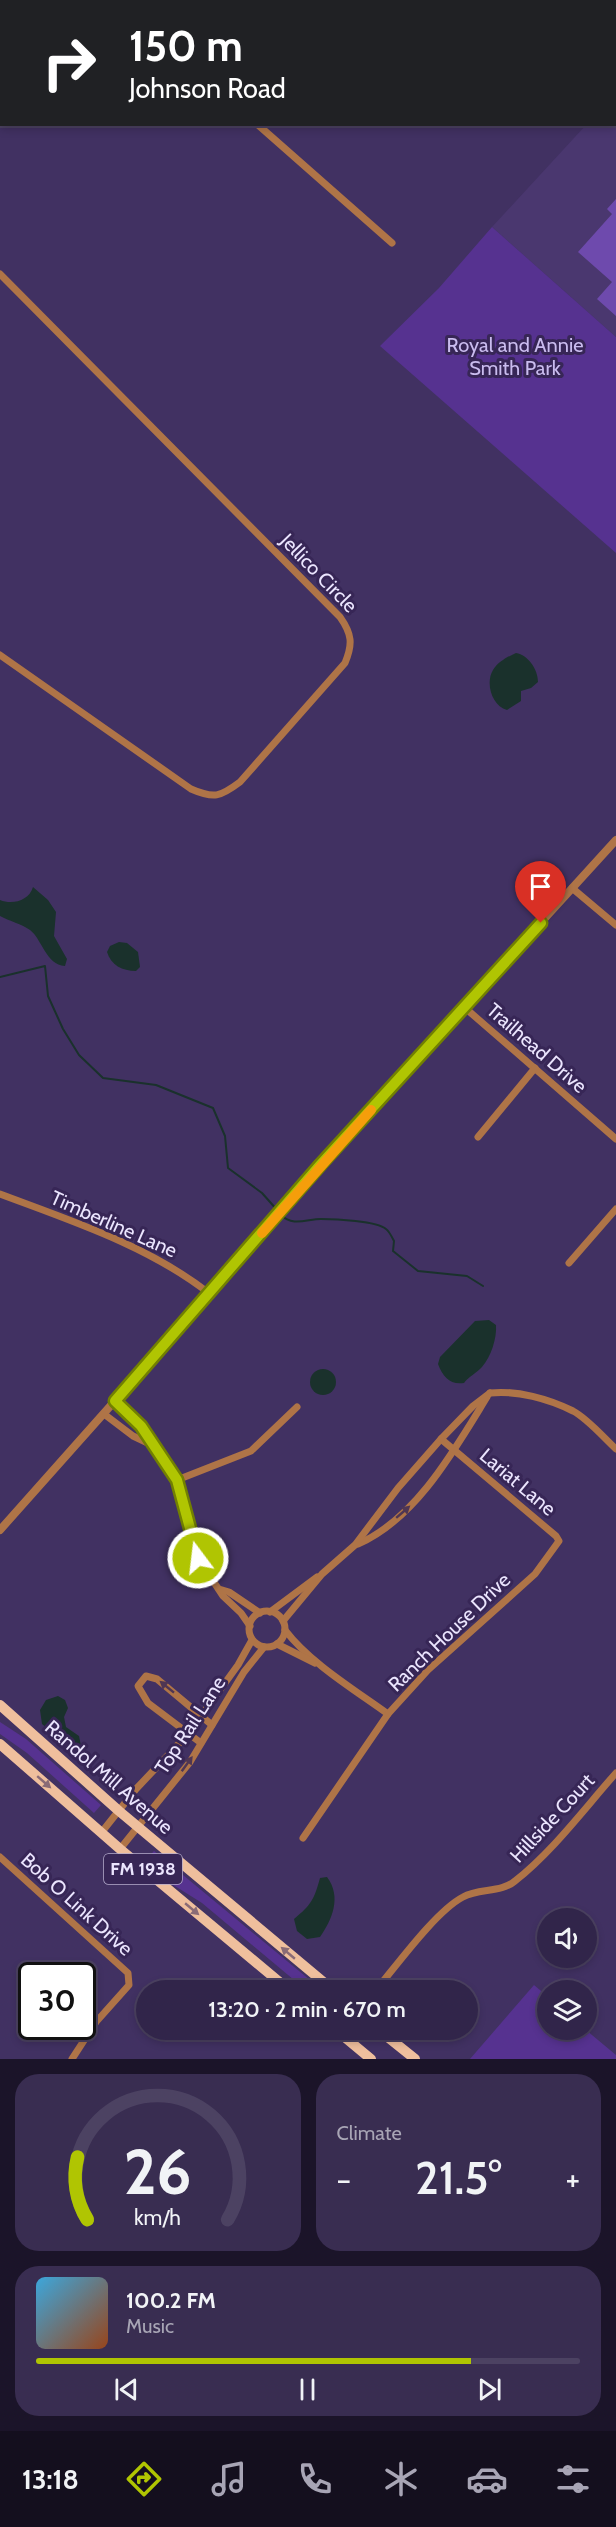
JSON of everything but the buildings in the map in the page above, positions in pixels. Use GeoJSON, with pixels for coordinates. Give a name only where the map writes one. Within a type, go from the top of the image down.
{"type":"FeatureCollection","features":[{"type":"Feature","properties":{"kind":"main road","name":"Randol Mill Avenue"},"geometry":{"type":"LineString","coordinates":[[0,1706],[119,1811],[321,1980]]}},
{"type":"Feature","properties":{"kind":"main road","name":"FM 1938"},"geometry":{"type":"LineString","coordinates":[[0,1743],[101,1833],[277,1980]]}},
{"type":"Feature","properties":{"kind":"main road"},"geometry":{"type":"LineString","coordinates":[[350,2040],[370,2059]]}},
{"type":"Feature","properties":{"kind":"main road"},"geometry":{"type":"LineString","coordinates":[[391,2040],[415,2059]]}},
{"type":"Feature","properties":{"kind":"street"},"geometry":{"type":"LineString","coordinates":[[259,126],[392,243]]}},
{"type":"Feature","properties":{"kind":"street","name":"Jellico Circle"},"geometry":{"type":"LineString","coordinates":[[0,274],[340,617],[351,632],[352,648],[345,663],[240,782],[225,793],[209,797],[186,786],[0,655]]}},
{"type":"Feature","properties":{"kind":"street"},"geometry":{"type":"LineString","coordinates":[[0,1530],[210,1294],[286,1204],[616,840]]}},
{"type":"Feature","properties":{"kind":"street"},"geometry":{"type":"LineString","coordinates":[[572,888],[616,925]]}},
{"type":"Feature","properties":{"kind":"street","name":"Trailhead Drive"},"geometry":{"type":"LineString","coordinates":[[464,1007],[616,1139]]}},
{"type":"Feature","properties":{"kind":"street"},"geometry":{"type":"LineString","coordinates":[[478,1137],[535,1068]]}},
{"type":"Feature","properties":{"kind":"street","name":"Timberline Lane"},"geometry":{"type":"LineString","coordinates":[[0,1194],[115,1239],[184,1273],[210,1294]]}},
{"type":"Feature","properties":{"kind":"street"},"geometry":{"type":"LineString","coordinates":[[569,1263],[616,1209]]}},
{"type":"Feature","properties":{"kind":"street"},"geometry":{"type":"LineString","coordinates":[[283,1621],[322,1574],[356,1545],[398,1488],[441,1439],[473,1406],[490,1393],[501,1392],[540,1398],[575,1412],[616,1449]]}},
{"type":"Feature","properties":{"kind":"street"},"geometry":{"type":"LineString","coordinates":[[356,1545],[373,1538],[416,1501],[455,1450],[490,1393]]}},
{"type":"Feature","properties":{"kind":"street"},"geometry":{"type":"LineString","coordinates":[[115,1401],[141,1426],[177,1480],[198,1558],[219,1589],[250,1626]]}},
{"type":"Feature","properties":{"kind":"street"},"geometry":{"type":"LineString","coordinates":[[177,1480],[251,1451],[297,1407]]}},
{"type":"Feature","properties":{"kind":"street"},"geometry":{"type":"LineString","coordinates":[[104,1414],[133,1436],[152,1445]]}},
{"type":"Feature","properties":{"kind":"street"},"geometry":{"type":"LineString","coordinates":[[441,1439],[455,1450]]}},
{"type":"Feature","properties":{"kind":"street","name":"Lariat Lane"},"geometry":{"type":"LineString","coordinates":[[455,1450],[559,1541]]}},
{"type":"Feature","properties":{"kind":"street","name":"Ranch House Drive"},"geometry":{"type":"LineString","coordinates":[[303,1838],[388,1714],[428,1670],[535,1574],[559,1541]]}},
{"type":"Feature","properties":{"kind":"street"},"geometry":{"type":"LineString","coordinates":[[270,1612],[305,1584],[322,1574]]}},
{"type":"Feature","properties":{"kind":"street"},"geometry":{"type":"LineString","coordinates":[[219,1589],[228,1592],[260,1613]]}},
{"type":"Feature","properties":{"kind":"street"},"geometry":{"type":"LineString","coordinates":[[285,1630],[282,1639],[277,1644],[264,1647],[252,1640],[250,1626],[252,1620],[260,1613],[277,1614],[292,1640],[325,1668],[388,1714]]}},
{"type":"Feature","properties":{"kind":"street","name":"Top Rail Lane"},"geometry":{"type":"LineString","coordinates":[[101,1833],[136,1789],[188,1734],[238,1665],[252,1640]]}},
{"type":"Feature","properties":{"kind":"street"},"geometry":{"type":"LineString","coordinates":[[277,1644],[325,1668]]}},
{"type":"Feature","properties":{"kind":"street","name":"Top Rail Lane"},"geometry":{"type":"LineString","coordinates":[[120,1849],[184,1768],[244,1672],[264,1647]]}},
{"type":"Feature","properties":{"kind":"street"},"geometry":{"type":"LineString","coordinates":[[201,1743],[148,1703],[138,1686],[146,1676],[157,1679],[212,1725]]}},
{"type":"Feature","properties":{"kind":"street","name":"Hillside Court"},"geometry":{"type":"LineString","coordinates":[[384,1980],[447,1906],[474,1892],[500,1888],[513,1883],[552,1844],[616,1773]]}},
{"type":"Feature","properties":{"kind":"street","name":"Bob O Link Drive"},"geometry":{"type":"LineString","coordinates":[[0,1857],[128,1973],[130,1978],[129,1985],[96,2022],[72,2059]]}},
{"type":"Feature","properties":{"kind":"shaded area"},"geometry":{"type":"Polygon","coordinates":[[[585,126],[616,126],[616,337],[492,227],[585,126]]]}},
{"type":"Feature","properties":{"kind":"shaded area"},"geometry":{"type":"Polygon","coordinates":[[[516,653],[532,663],[538,682],[531,688],[521,691],[521,701],[507,710],[497,704],[494,699],[490,681],[497,665],[516,653]]]}},
{"type":"Feature","properties":{"kind":"shaded area"},"geometry":{"type":"Polygon","coordinates":[[[33,887],[48,900],[56,912],[54,936],[67,959],[65,966],[59,965],[49,957],[30,930],[0,916],[0,900],[20,901],[28,896],[33,887]]]}},
{"type":"Feature","properties":{"kind":"shaded area"},"geometry":{"type":"Polygon","coordinates":[[[119,942],[127,943],[138,952],[140,967],[136,971],[118,966],[109,957],[107,952],[110,946],[119,942]]]}},
{"type":"Feature","properties":{"kind":"shaded area"},"geometry":{"type":"Polygon","coordinates":[[[489,1320],[496,1325],[496,1336],[485,1363],[464,1383],[455,1383],[448,1379],[438,1364],[440,1357],[475,1321],[489,1320]]]}},
{"type":"Feature","properties":{"kind":"shaded area"},"geometry":{"type":"Polygon","coordinates":[[[323,1369],[332,1373],[336,1382],[332,1391],[323,1395],[314,1391],[310,1382],[314,1373],[323,1369]]]}},
{"type":"Feature","properties":{"kind":"shaded area"},"geometry":{"type":"Polygon","coordinates":[[[58,1696],[65,1700],[68,1708],[64,1717],[66,1727],[79,1736],[82,1751],[77,1754],[42,1724],[40,1710],[46,1700],[58,1696]]]}},
{"type":"Feature","properties":{"kind":"shaded area"},"geometry":{"type":"Polygon","coordinates":[[[327,1877],[334,1892],[334,1908],[320,1937],[307,1939],[297,1931],[294,1919],[311,1901],[320,1878],[327,1877]]]}},
{"type":"Feature","properties":{"kind":"green space","name":"Royal and Annie Smith Park"},"geometry":{"type":"Polygon","coordinates":[[[492,227],[616,337],[616,553],[380,346],[439,288],[492,227]]]}},
{"type":"Feature","properties":{"kind":"green space"},"geometry":{"type":"Polygon","coordinates":[[[0,1722],[26,1739],[101,1805],[94,1813],[27,1753],[0,1734],[0,1722]]]}},
{"type":"Feature","properties":{"kind":"green space"},"geometry":{"type":"Polygon","coordinates":[[[154,1851],[310,1980],[294,1980],[202,1903],[167,1881],[144,1862],[154,1851]]]}},
{"type":"Feature","properties":{"kind":"green space"},"geometry":{"type":"Polygon","coordinates":[[[534,1985],[537,1988],[537,2040],[597,2039],[616,2055],[616,2059],[470,2059],[534,1985]]]}},
{"type":"Feature","properties":{"kind":"waterway"},"geometry":{"type":"LineString","coordinates":[[0,977],[45,966],[48,996],[63,1029],[79,1055],[103,1078],[156,1085],[213,1108],[225,1136],[228,1168],[262,1193],[278,1211]]}},
{"type":"Feature","properties":{"kind":"waterway"},"geometry":{"type":"LineString","coordinates":[[281,1215],[295,1222],[336,1219],[381,1226],[388,1231],[394,1241],[393,1251],[418,1271],[467,1276],[483,1286]]}},
{"type":"Feature","properties":{"kind":"slow traffic"},"geometry":{"type":"LineString","coordinates":[[262,1233],[371,1110]]}},
{"type":"Feature","properties":{"kind":"route"},"geometry":{"type":"LineString","coordinates":[[198,1558],[177,1480],[141,1426],[115,1401],[321,1164],[541,923]]}}]}
